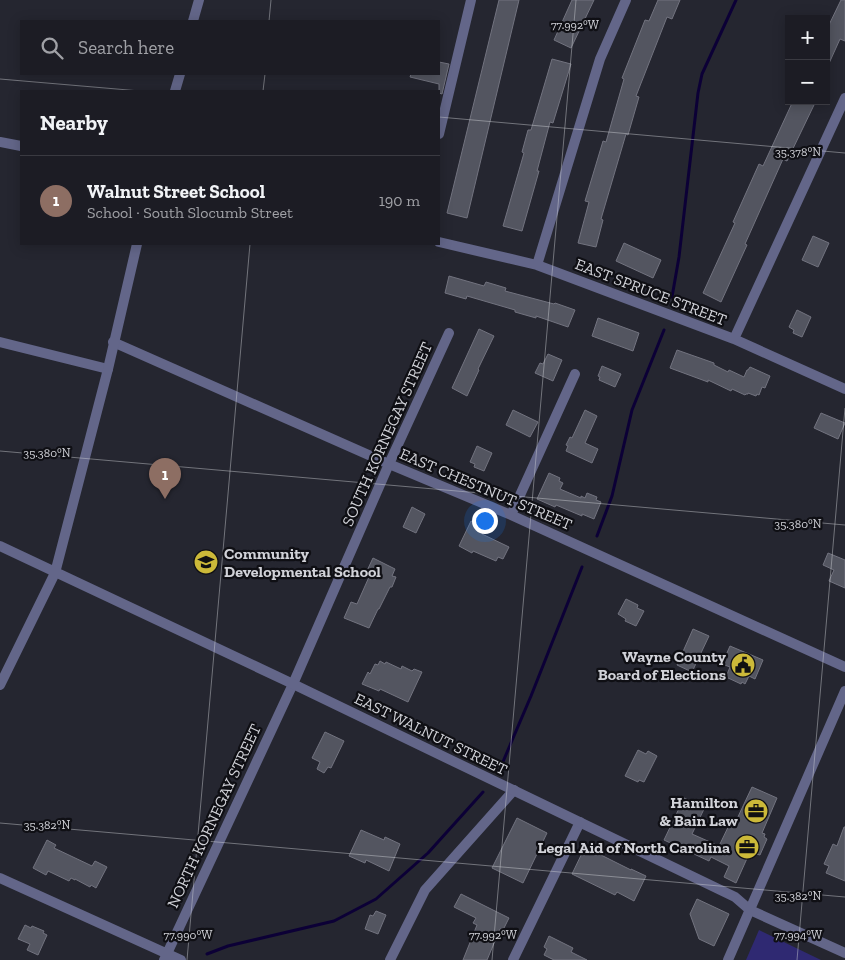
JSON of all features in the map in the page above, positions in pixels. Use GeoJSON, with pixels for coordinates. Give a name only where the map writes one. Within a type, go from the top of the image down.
{"type":"FeatureCollection","features":[{"type":"Feature","properties":{"kind":"street"},"geometry":{"type":"LineString","coordinates":[[193,20],[199,0]]}},
{"type":"Feature","properties":{"kind":"street"},"geometry":{"type":"LineString","coordinates":[[440,130],[471,0]]}},
{"type":"Feature","properties":{"kind":"street"},"geometry":{"type":"LineString","coordinates":[[537,265],[600,59],[626,0]]}},
{"type":"Feature","properties":{"kind":"street"},"geometry":{"type":"LineString","coordinates":[[175,90],[180,75]]}},
{"type":"Feature","properties":{"kind":"street"},"geometry":{"type":"LineString","coordinates":[[734,339],[845,98]]}},
{"type":"Feature","properties":{"kind":"street"},"geometry":{"type":"LineString","coordinates":[[0,142],[20,146]]}},
{"type":"Feature","properties":{"kind":"street","name":"EAST SPRUCE STREET"},"geometry":{"type":"LineString","coordinates":[[440,242],[537,265],[734,339],[845,389]]}},
{"type":"Feature","properties":{"kind":"street"},"geometry":{"type":"LineString","coordinates":[[0,685],[55,573],[108,369],[137,245]]}},
{"type":"Feature","properties":{"kind":"street","name":"SOUTH KORNEGAY STREET"},"geometry":{"type":"LineString","coordinates":[[292,684],[449,333]]}},
{"type":"Feature","properties":{"kind":"street"},"geometry":{"type":"LineString","coordinates":[[0,342],[108,369]]}},
{"type":"Feature","properties":{"kind":"street","name":"EAST CHESTNUT STREET"},"geometry":{"type":"LineString","coordinates":[[113,342],[389,464],[511,515],[845,667]]}},
{"type":"Feature","properties":{"kind":"street"},"geometry":{"type":"LineString","coordinates":[[511,515],[575,374]]}},
{"type":"Feature","properties":{"kind":"street","name":"EAST WALNUT STREET"},"geometry":{"type":"LineString","coordinates":[[0,546],[514,790],[735,897],[750,910],[845,953]]}},
{"type":"Feature","properties":{"kind":"street","name":"NORTH KORNEGAY STREET"},"geometry":{"type":"LineString","coordinates":[[165,957],[292,684]]}},
{"type":"Feature","properties":{"kind":"street"},"geometry":{"type":"LineString","coordinates":[[728,960],[845,691]]}},
{"type":"Feature","properties":{"kind":"street"},"geometry":{"type":"LineString","coordinates":[[390,960],[425,890],[514,790]]}},
{"type":"Feature","properties":{"kind":"street"},"geometry":{"type":"LineString","coordinates":[[513,960],[580,822]]}},
{"type":"Feature","properties":{"kind":"street"},"geometry":{"type":"LineString","coordinates":[[0,878],[165,957],[180,960]]}},
{"type":"Feature","properties":{"kind":"shaded area"},"geometry":{"type":"Polygon","coordinates":[[[759,930],[821,960],[746,960],[759,930]]]}},
{"type":"Feature","properties":{"kind":"building"},"geometry":{"type":"Polygon","coordinates":[[[499,0],[519,0],[467,218],[447,213],[499,0]]]}},
{"type":"Feature","properties":{"kind":"building"},"geometry":{"type":"Polygon","coordinates":[[[572,0],[594,0],[571,48],[554,40],[572,0]]]}},
{"type":"Feature","properties":{"kind":"building"},"geometry":{"type":"Polygon","coordinates":[[[658,0],[680,0],[672,19],[667,17],[636,96],[639,97],[601,219],[603,220],[596,247],[578,243],[589,202],[585,201],[603,141],[606,142],[624,79],[622,78],[645,20],[649,21],[658,0]]]}},
{"type":"Feature","properties":{"kind":"building"},"geometry":{"type":"Polygon","coordinates":[[[841,0],[845,0],[845,41],[840,39],[830,61],[830,60],[830,23],[841,0]]]}},
{"type":"Feature","properties":{"kind":"building"},"geometry":{"type":"Polygon","coordinates":[[[552,59],[571,64],[553,123],[550,122],[537,171],[539,171],[522,231],[503,226],[524,153],[522,152],[528,130],[531,130],[552,59]]]}},
{"type":"Feature","properties":{"kind":"building"},"geometry":{"type":"Polygon","coordinates":[[[440,62],[449,64],[442,94],[439,90],[439,84],[410,77],[411,75],[440,75],[440,62]]]}},
{"type":"Feature","properties":{"kind":"building"},"geometry":{"type":"Polygon","coordinates":[[[791,105],[814,105],[787,161],[783,159],[721,302],[703,293],[759,164],[763,166],[791,105]]]}},
{"type":"Feature","properties":{"kind":"building"},"geometry":{"type":"Polygon","coordinates":[[[813,236],[829,243],[818,267],[802,260],[813,236]]]}},
{"type":"Feature","properties":{"kind":"building"},"geometry":{"type":"Polygon","coordinates":[[[624,243],[661,260],[653,278],[616,261],[624,243]]]}},
{"type":"Feature","properties":{"kind":"building"},"geometry":{"type":"Polygon","coordinates":[[[449,276],[484,286],[486,282],[506,288],[505,291],[555,303],[575,310],[568,327],[467,296],[466,299],[445,293],[449,276]]]}},
{"type":"Feature","properties":{"kind":"building"},"geometry":{"type":"Polygon","coordinates":[[[797,310],[811,317],[802,337],[793,333],[794,330],[789,327],[797,310]]]}},
{"type":"Feature","properties":{"kind":"building"},"geometry":{"type":"Polygon","coordinates":[[[598,318],[639,333],[633,351],[592,336],[598,318]]]}},
{"type":"Feature","properties":{"kind":"building"},"geometry":{"type":"Polygon","coordinates":[[[479,329],[494,336],[467,396],[452,388],[479,329]]]}},
{"type":"Feature","properties":{"kind":"building"},"geometry":{"type":"Polygon","coordinates":[[[677,350],[714,363],[714,365],[728,372],[729,370],[744,377],[750,367],[770,376],[765,388],[762,387],[759,395],[757,394],[756,396],[748,393],[745,395],[732,389],[731,391],[708,380],[708,382],[670,368],[677,350]]]}},
{"type":"Feature","properties":{"kind":"building"},"geometry":{"type":"Polygon","coordinates":[[[548,354],[562,360],[553,381],[535,373],[540,363],[543,364],[548,354]]]}},
{"type":"Feature","properties":{"kind":"building"},"geometry":{"type":"Polygon","coordinates":[[[602,366],[621,374],[615,387],[599,380],[600,377],[598,376],[602,366]]]}},
{"type":"Feature","properties":{"kind":"building"},"geometry":{"type":"Polygon","coordinates":[[[513,410],[538,422],[530,437],[506,425],[513,410]]]}},
{"type":"Feature","properties":{"kind":"building"},"geometry":{"type":"Polygon","coordinates":[[[585,410],[597,416],[585,443],[598,449],[592,463],[566,451],[568,446],[566,445],[570,437],[572,438],[585,410]]]}},
{"type":"Feature","properties":{"kind":"building"},"geometry":{"type":"Polygon","coordinates":[[[821,413],[845,423],[838,439],[814,428],[821,413]]]}},
{"type":"Feature","properties":{"kind":"building"},"geometry":{"type":"Polygon","coordinates":[[[477,446],[492,453],[484,471],[474,467],[475,464],[470,462],[477,446]]]}},
{"type":"Feature","properties":{"kind":"building"},"geometry":{"type":"Polygon","coordinates":[[[549,473],[560,478],[559,481],[563,483],[560,489],[581,498],[581,496],[585,498],[587,493],[597,497],[596,500],[601,502],[594,519],[556,505],[555,507],[537,499],[549,473]]]}},
{"type":"Feature","properties":{"kind":"building"},"geometry":{"type":"Polygon","coordinates":[[[412,507],[425,514],[416,533],[403,527],[412,507]]]}},
{"type":"Feature","properties":{"kind":"building"},"geometry":{"type":"Polygon","coordinates":[[[471,521],[485,528],[482,534],[509,547],[503,559],[498,557],[496,561],[473,551],[472,553],[459,546],[471,521]]]}},
{"type":"Feature","properties":{"kind":"building"},"geometry":{"type":"Polygon","coordinates":[[[828,553],[845,560],[845,588],[829,581],[834,570],[823,565],[828,553]]]}},
{"type":"Feature","properties":{"kind":"building"},"geometry":{"type":"Polygon","coordinates":[[[373,558],[395,569],[392,576],[396,577],[369,628],[344,618],[351,602],[357,604],[369,577],[365,575],[373,558]]]}},
{"type":"Feature","properties":{"kind":"building"},"geometry":{"type":"Polygon","coordinates":[[[626,599],[638,605],[637,608],[644,611],[636,626],[625,621],[626,619],[618,614],[626,599]]]}},
{"type":"Feature","properties":{"kind":"building"},"geometry":{"type":"Polygon","coordinates":[[[693,629],[709,636],[692,672],[677,665],[693,629]]]}},
{"type":"Feature","properties":{"kind":"building","name":"Wayne County Board of Elections"},"geometry":{"type":"Polygon","coordinates":[[[730,646],[763,660],[755,679],[749,676],[745,684],[742,682],[741,684],[726,677],[730,667],[722,664],[730,646]]]}},
{"type":"Feature","properties":{"kind":"building"},"geometry":{"type":"Polygon","coordinates":[[[380,661],[401,669],[402,666],[412,671],[414,669],[422,672],[408,702],[380,689],[379,691],[362,684],[368,672],[370,674],[375,664],[378,665],[380,661]]]}},
{"type":"Feature","properties":{"kind":"building"},"geometry":{"type":"Polygon","coordinates":[[[325,732],[344,741],[331,768],[328,767],[324,773],[317,769],[320,762],[312,758],[325,732]]]}},
{"type":"Feature","properties":{"kind":"building"},"geometry":{"type":"Polygon","coordinates":[[[638,750],[646,754],[648,751],[657,756],[644,782],[639,780],[638,782],[625,776],[638,750]]]}},
{"type":"Feature","properties":{"kind":"building"},"geometry":{"type":"Polygon","coordinates":[[[752,787],[777,798],[762,833],[765,834],[764,837],[767,839],[760,855],[756,854],[754,857],[749,854],[736,883],[724,877],[729,866],[711,857],[709,861],[664,840],[684,798],[705,807],[692,834],[719,846],[732,819],[736,821],[752,787]]]}},
{"type":"Feature","properties":{"kind":"building"},"geometry":{"type":"Polygon","coordinates":[[[517,818],[547,833],[523,883],[492,868],[517,818]]]}},
{"type":"Feature","properties":{"kind":"building"},"geometry":{"type":"Polygon","coordinates":[[[844,827],[845,881],[826,873],[829,866],[824,864],[833,844],[837,846],[844,827]]]}},
{"type":"Feature","properties":{"kind":"building"},"geometry":{"type":"Polygon","coordinates":[[[361,830],[384,840],[385,837],[400,844],[389,871],[366,860],[365,863],[349,856],[361,830]]]}},
{"type":"Feature","properties":{"kind":"building"},"geometry":{"type":"Polygon","coordinates":[[[47,840],[56,845],[54,848],[92,866],[95,861],[107,867],[96,888],[75,879],[71,878],[69,881],[48,871],[46,875],[33,868],[47,840]]]}},
{"type":"Feature","properties":{"kind":"building"},"geometry":{"type":"Polygon","coordinates":[[[585,847],[646,876],[634,901],[617,892],[615,895],[572,874],[585,847]]]}},
{"type":"Feature","properties":{"kind":"building"},"geometry":{"type":"Polygon","coordinates":[[[461,894],[509,918],[503,930],[500,929],[487,960],[463,960],[477,925],[473,923],[476,918],[454,907],[461,894]]]}},
{"type":"Feature","properties":{"kind":"building"},"geometry":{"type":"Polygon","coordinates":[[[697,899],[729,914],[714,946],[699,939],[690,914],[697,899]]]}},
{"type":"Feature","properties":{"kind":"building"},"geometry":{"type":"Polygon","coordinates":[[[376,911],[386,915],[378,934],[365,929],[370,915],[373,916],[376,911]]]}},
{"type":"Feature","properties":{"kind":"building"},"geometry":{"type":"Polygon","coordinates":[[[25,925],[44,931],[43,933],[47,935],[38,955],[27,950],[30,944],[18,939],[25,925]]]}},
{"type":"Feature","properties":{"kind":"building"},"geometry":{"type":"Polygon","coordinates":[[[549,936],[573,948],[571,952],[587,960],[554,960],[544,955],[547,949],[544,947],[549,936]]]}},
{"type":"Feature","properties":{"kind":"waterway"},"geometry":{"type":"LineString","coordinates":[[672,297],[679,257],[698,93],[702,74],[736,0]]}},
{"type":"Feature","properties":{"kind":"waterway"},"geometry":{"type":"LineString","coordinates":[[597,536],[612,496],[632,410],[664,330]]}},
{"type":"Feature","properties":{"kind":"waterway"},"geometry":{"type":"LineString","coordinates":[[502,764],[582,567]]}},
{"type":"Feature","properties":{"kind":"waterway"},"geometry":{"type":"LineString","coordinates":[[207,954],[228,946],[334,921],[376,899],[428,853],[483,792]]}},
{"type":"Feature","properties":{"kind":"place","name":"Walnut Street School"},"geometry":{"type":"Point","coordinates":[165,499]}},
{"type":"Feature","properties":{"kind":"place","name":"Community Developmental School"},"geometry":{"type":"Point","coordinates":[206,562]}},
{"type":"Feature","properties":{"kind":"place","name":"Wayne County Board of Elections"},"geometry":{"type":"Point","coordinates":[743,665]}},
{"type":"Feature","properties":{"kind":"place","name":"Hamilton & Bain Law"},"geometry":{"type":"Point","coordinates":[756,811]}},
{"type":"Feature","properties":{"kind":"place","name":"Legal Aid of North Carolina"},"geometry":{"type":"Point","coordinates":[747,847]}}]}
